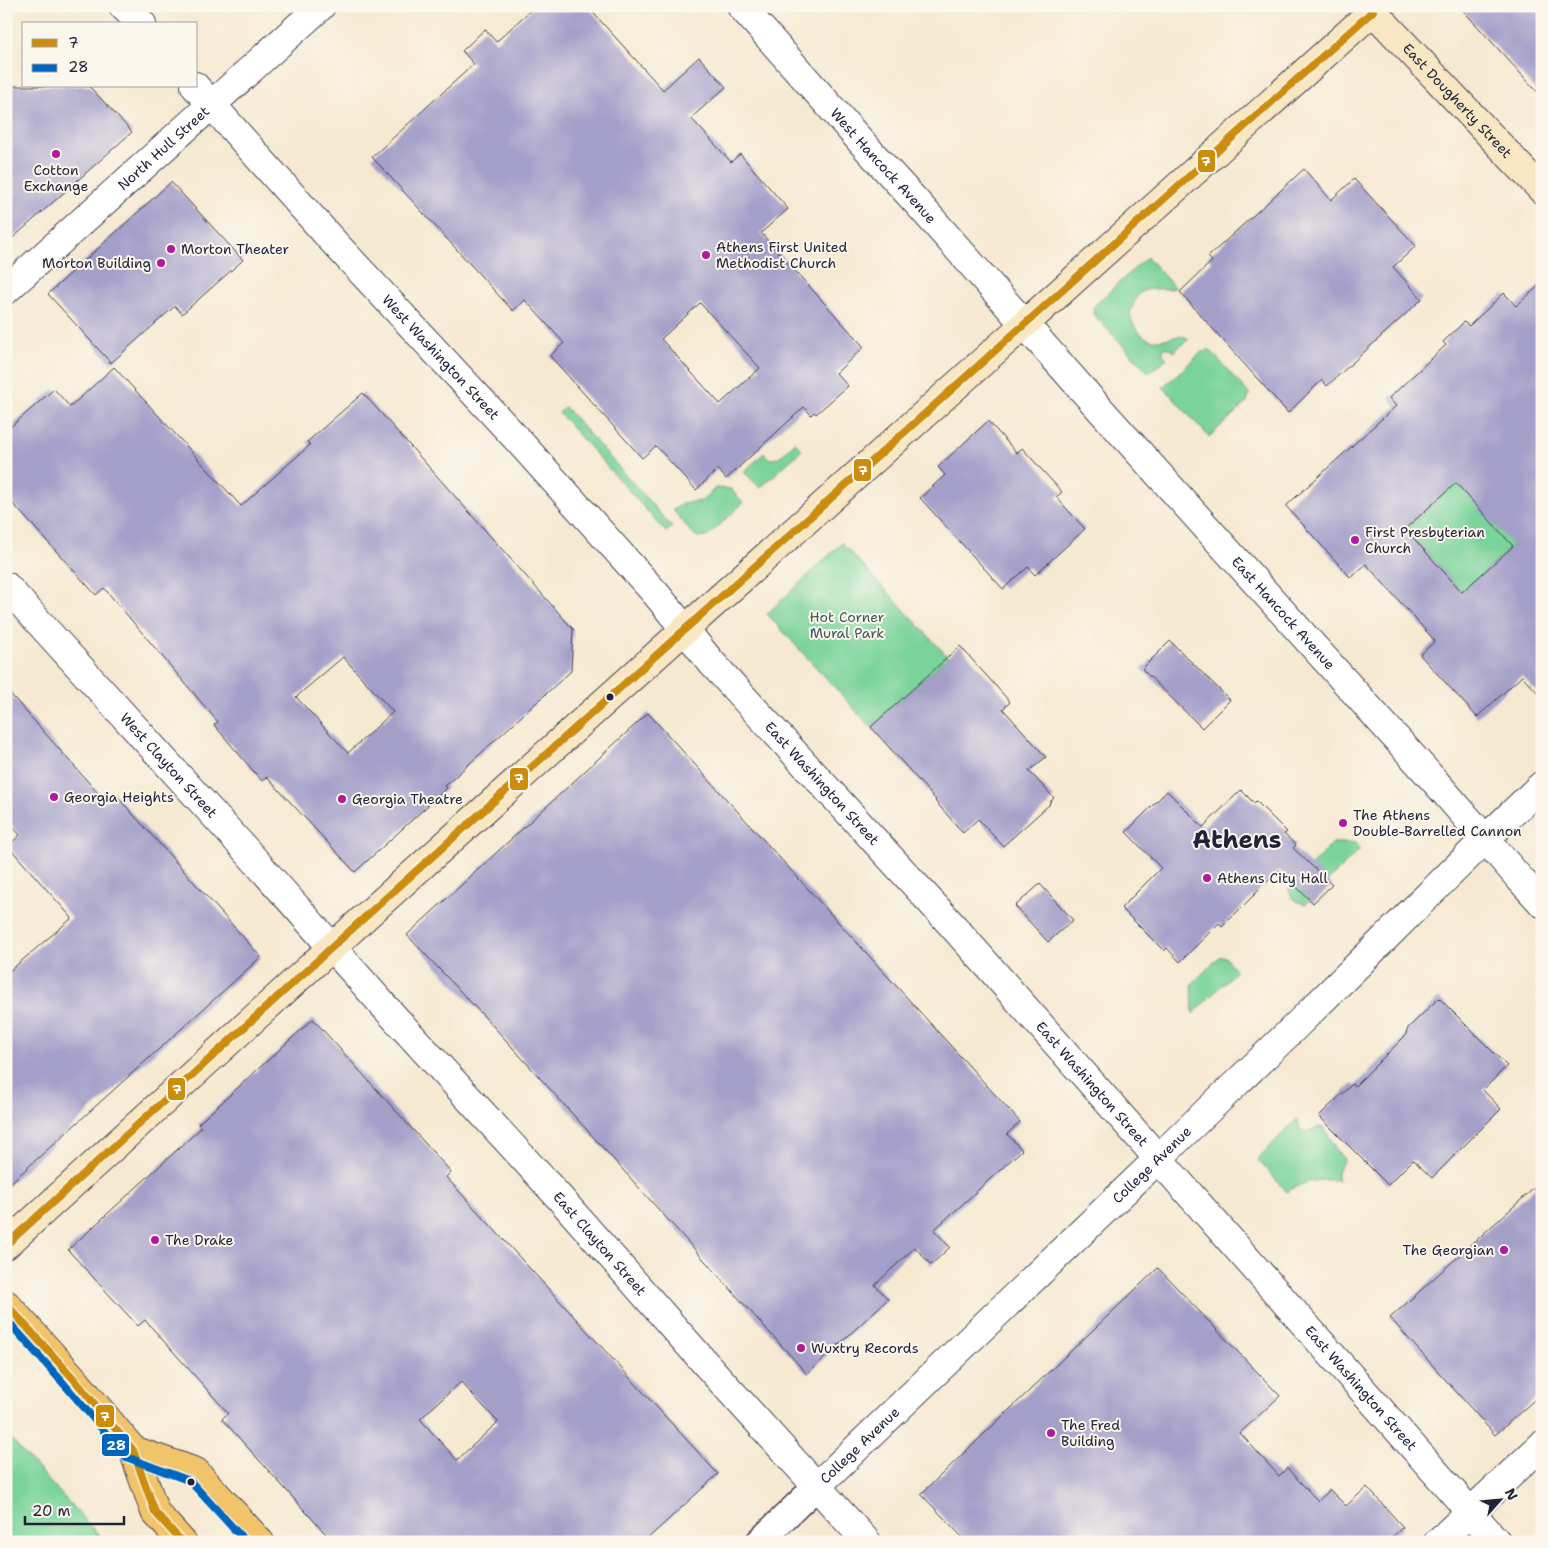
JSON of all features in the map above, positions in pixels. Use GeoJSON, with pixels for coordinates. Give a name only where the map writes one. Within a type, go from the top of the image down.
{"type":"FeatureCollection","features":[{"type":"Feature","properties":{"kind":"main road"},"geometry":{"type":"LineString","coordinates":[[6,1245],[332,946],[1374,8]]}},
{"type":"Feature","properties":{"kind":"main road","name":"East Dougherty Street"},"geometry":{"type":"LineString","coordinates":[[1374,8],[1542,190]]}},
{"type":"Feature","properties":{"kind":"main road"},"geometry":{"type":"LineString","coordinates":[[6,1304],[73,1378],[133,1450],[155,1512],[182,1542]]}},
{"type":"Feature","properties":{"kind":"main road"},"geometry":{"type":"LineString","coordinates":[[133,1450],[196,1472],[260,1542]]}},
{"type":"Feature","properties":{"kind":"street","name":"North Hull Street"},"geometry":{"type":"LineString","coordinates":[[6,290],[203,96],[321,6]]}},
{"type":"Feature","properties":{"kind":"street","name":"West Hancock Avenue"},"geometry":{"type":"LineString","coordinates":[[741,6],[1025,324]]}},
{"type":"Feature","properties":{"kind":"street","name":"West Washington Street"},"geometry":{"type":"LineString","coordinates":[[203,96],[330,238],[516,438],[657,595],[685,630]]}},
{"type":"Feature","properties":{"kind":"street","name":"East Hancock Avenue"},"geometry":{"type":"LineString","coordinates":[[1025,324],[1486,838],[1542,903]]}},
{"type":"Feature","properties":{"kind":"street","name":"West Clayton Street"},"geometry":{"type":"LineString","coordinates":[[6,586],[332,946]]}},
{"type":"Feature","properties":{"kind":"street","name":"East Washington Street"},"geometry":{"type":"LineString","coordinates":[[685,630],[711,662],[951,924],[1496,1542]]}},
{"type":"Feature","properties":{"kind":"street","name":"College Avenue"},"geometry":{"type":"LineString","coordinates":[[759,1542],[1205,1112],[1301,1022],[1542,785]]}},
{"type":"Feature","properties":{"kind":"street","name":"East Clayton Street"},"geometry":{"type":"LineString","coordinates":[[332,946],[867,1542]]}},
{"type":"Feature","properties":{"kind":"street"},"geometry":{"type":"LineString","coordinates":[[1438,1542],[1542,1445]]}},
{"type":"Feature","properties":{"kind":"green space"},"geometry":{"type":"Polygon","coordinates":[[[1147,257],[1175,288],[1150,289],[1141,292],[1131,311],[1130,316],[1134,325],[1148,339],[1183,337],[1189,339],[1173,352],[1170,348],[1164,348],[1163,354],[1167,358],[1149,373],[1095,316],[1093,307],[1147,257]]]}},
{"type":"Feature","properties":{"kind":"green space"},"geometry":{"type":"Polygon","coordinates":[[[1209,349],[1250,395],[1247,399],[1248,401],[1209,437],[1163,387],[1203,351],[1204,353],[1209,349]]]}},
{"type":"Feature","properties":{"kind":"green space"},"geometry":{"type":"Polygon","coordinates":[[[565,407],[672,527],[666,532],[559,413],[565,407]]]}},
{"type":"Feature","properties":{"kind":"green space"},"geometry":{"type":"Polygon","coordinates":[[[795,442],[802,450],[760,488],[744,472],[764,453],[770,459],[777,458],[784,454],[795,442]]]}},
{"type":"Feature","properties":{"kind":"green space"},"geometry":{"type":"Polygon","coordinates":[[[1463,476],[1513,546],[1462,592],[1405,529],[1463,476]]]}},
{"type":"Feature","properties":{"kind":"green space"},"geometry":{"type":"Polygon","coordinates":[[[715,488],[731,489],[743,503],[708,536],[700,538],[693,534],[673,510],[683,503],[702,501],[715,488]]]}},
{"type":"Feature","properties":{"kind":"green space","name":"Hot Corner Mural Park"},"geometry":{"type":"Polygon","coordinates":[[[842,543],[948,657],[871,727],[767,614],[842,543]]]}},
{"type":"Feature","properties":{"kind":"green space"},"geometry":{"type":"Polygon","coordinates":[[[1333,843],[1355,843],[1359,850],[1328,881],[1321,874],[1310,900],[1305,904],[1296,901],[1290,894],[1289,888],[1333,843]]]}},
{"type":"Feature","properties":{"kind":"green space"},"geometry":{"type":"Polygon","coordinates":[[[1224,956],[1235,972],[1193,1014],[1192,984],[1219,957],[1224,956]]]}},
{"type":"Feature","properties":{"kind":"green space"},"geometry":{"type":"Polygon","coordinates":[[[1297,1119],[1301,1130],[1307,1132],[1318,1127],[1323,1128],[1336,1150],[1344,1159],[1337,1171],[1338,1180],[1311,1182],[1299,1185],[1287,1192],[1257,1159],[1297,1119]]]}},
{"type":"Feature","properties":{"kind":"green space"},"geometry":{"type":"Polygon","coordinates":[[[6,1434],[105,1542],[6,1542],[6,1434]]]}},
{"type":"Feature","properties":{"kind":"building","name":"Athens First United Methodist Church"},"geometry":{"type":"Polygon","coordinates":[[[535,6],[587,6],[663,90],[699,57],[726,87],[691,118],[731,162],[740,154],[788,209],[761,233],[864,347],[836,373],[848,386],[816,414],[814,412],[811,415],[804,407],[726,479],[718,469],[696,490],[656,446],[642,458],[550,356],[564,343],[525,300],[513,311],[372,157],[474,64],[462,51],[485,29],[496,42],[535,6]],[[700,303],[661,339],[720,404],[760,368],[700,303]]]}},
{"type":"Feature","properties":{"kind":"building"},"geometry":{"type":"Polygon","coordinates":[[[1459,6],[1542,6],[1542,97],[1459,6]]]}},
{"type":"Feature","properties":{"kind":"building","name":"Cotton Exchange"},"geometry":{"type":"Polygon","coordinates":[[[6,86],[22,86],[22,88],[91,88],[132,132],[6,244],[6,86]]]}},
{"type":"Feature","properties":{"kind":"building"},"geometry":{"type":"Polygon","coordinates":[[[1304,169],[1331,200],[1354,179],[1416,246],[1393,267],[1422,299],[1327,386],[1322,380],[1288,413],[1180,292],[1212,261],[1208,257],[1304,169]]]}},
{"type":"Feature","properties":{"kind":"building","name":"Morton Building"},"geometry":{"type":"Polygon","coordinates":[[[171,182],[243,260],[182,314],[175,306],[111,363],[48,294],[171,182]]]}},
{"type":"Feature","properties":{"kind":"building","name":"First Presbyterian Church"},"geometry":{"type":"Polygon","coordinates":[[[1542,283],[1542,697],[1522,676],[1477,717],[1420,655],[1435,641],[1366,564],[1351,578],[1286,506],[1396,406],[1389,398],[1446,345],[1443,342],[1464,322],[1469,326],[1504,293],[1516,306],[1542,283]],[[1456,483],[1405,529],[1462,592],[1513,546],[1456,483]]]}},
{"type":"Feature","properties":{"kind":"building"},"geometry":{"type":"Polygon","coordinates":[[[114,367],[241,506],[310,445],[307,442],[363,393],[573,629],[571,671],[445,786],[447,788],[355,872],[267,777],[262,781],[214,725],[218,722],[104,588],[96,595],[6,496],[6,431],[54,389],[70,407],[114,367]],[[343,657],[296,697],[348,753],[393,712],[343,657]]]}},
{"type":"Feature","properties":{"kind":"building"},"geometry":{"type":"Polygon","coordinates":[[[988,421],[1017,453],[1022,448],[1062,492],[1056,497],[1085,529],[1035,575],[1028,567],[1003,589],[920,498],[945,475],[938,467],[988,421]]]}},
{"type":"Feature","properties":{"kind":"building"},"geometry":{"type":"Polygon","coordinates":[[[1170,641],[1230,700],[1202,728],[1142,669],[1170,641]]]}},
{"type":"Feature","properties":{"kind":"building"},"geometry":{"type":"Polygon","coordinates":[[[960,646],[1010,702],[1003,709],[1046,757],[1029,771],[1054,798],[1050,804],[1003,846],[978,819],[963,833],[871,727],[960,646]]]}},
{"type":"Feature","properties":{"kind":"building"},"geometry":{"type":"Polygon","coordinates":[[[6,689],[105,801],[114,793],[261,957],[6,1187],[6,974],[72,918],[8,846],[20,835],[6,819],[6,689]]]}},
{"type":"Feature","properties":{"kind":"building"},"geometry":{"type":"Polygon","coordinates":[[[648,713],[1020,1122],[1007,1134],[1022,1150],[934,1230],[950,1247],[931,1265],[915,1247],[875,1285],[888,1299],[807,1374],[494,1027],[407,935],[648,713]]]}},
{"type":"Feature","properties":{"kind":"building","name":"Athens City Hall"},"geometry":{"type":"Polygon","coordinates":[[[1241,790],[1254,803],[1256,801],[1287,832],[1284,834],[1296,845],[1293,848],[1332,885],[1313,903],[1279,870],[1222,927],[1219,923],[1180,962],[1167,948],[1164,951],[1121,908],[1161,868],[1126,832],[1167,791],[1203,827],[1241,790]]]}},
{"type":"Feature","properties":{"kind":"building"},"geometry":{"type":"Polygon","coordinates":[[[1040,884],[1073,920],[1048,942],[1015,906],[1040,884]]]}},
{"type":"Feature","properties":{"kind":"building"},"geometry":{"type":"Polygon","coordinates":[[[1439,998],[1507,1066],[1483,1090],[1501,1109],[1432,1178],[1413,1160],[1388,1185],[1319,1116],[1352,1084],[1355,1086],[1405,1036],[1408,1028],[1439,998]]]}},
{"type":"Feature","properties":{"kind":"building"},"geometry":{"type":"Polygon","coordinates":[[[313,1019],[451,1172],[446,1177],[718,1474],[644,1542],[333,1542],[222,1419],[228,1413],[145,1320],[138,1326],[68,1250],[201,1128],[198,1124],[313,1019]],[[461,1382],[420,1419],[457,1460],[498,1422],[461,1382]]]}},
{"type":"Feature","properties":{"kind":"building","name":"The Georgian"},"geometry":{"type":"Polygon","coordinates":[[[1542,1181],[1542,1393],[1495,1435],[1390,1318],[1542,1181]]]}},
{"type":"Feature","properties":{"kind":"building"},"geometry":{"type":"Polygon","coordinates":[[[1158,1268],[1280,1396],[1240,1433],[1279,1476],[1287,1468],[1318,1501],[1330,1490],[1346,1506],[1367,1487],[1403,1527],[1387,1542],[967,1542],[921,1494],[1158,1268]]]}},
{"type":"Feature","properties":{"kind":"transit line","name":"7"},"geometry":{"type":"LineString","coordinates":[[6,1245],[375,908],[1373,11],[1368,6]]}},
{"type":"Feature","properties":{"kind":"transit line","name":"7"},"geometry":{"type":"LineString","coordinates":[[6,1304],[73,1378],[133,1450],[155,1512],[182,1542]]}},
{"type":"Feature","properties":{"kind":"transit line","name":"28"},"geometry":{"type":"LineString","coordinates":[[6,1319],[126,1457],[190,1481],[246,1542]]}},
{"type":"Feature","properties":{"kind":"place","name":"Cotton Exchange"},"geometry":{"type":"Point","coordinates":[56,154]}},
{"type":"Feature","properties":{"kind":"place","name":"Morton Theater"},"geometry":{"type":"Point","coordinates":[171,249]}},
{"type":"Feature","properties":{"kind":"place","name":"Athens First United Methodist Church"},"geometry":{"type":"Point","coordinates":[706,255]}},
{"type":"Feature","properties":{"kind":"place","name":"Morton Building"},"geometry":{"type":"Point","coordinates":[161,263]}},
{"type":"Feature","properties":{"kind":"place","name":"First Presbyterian Church"},"geometry":{"type":"Point","coordinates":[1355,540]}},
{"type":"Feature","properties":{"kind":"place","name":"Georgia Heights"},"geometry":{"type":"Point","coordinates":[54,797]}},
{"type":"Feature","properties":{"kind":"place","name":"Georgia Theatre"},"geometry":{"type":"Point","coordinates":[342,799]}},
{"type":"Feature","properties":{"kind":"place","name":"The Athens Double-Barrelled Cannon"},"geometry":{"type":"Point","coordinates":[1343,823]}},
{"type":"Feature","properties":{"kind":"place","name":"Athens City Hall"},"geometry":{"type":"Point","coordinates":[1207,878]}},
{"type":"Feature","properties":{"kind":"place","name":"The Drake"},"geometry":{"type":"Point","coordinates":[155,1240]}},
{"type":"Feature","properties":{"kind":"place","name":"The Georgian"},"geometry":{"type":"Point","coordinates":[1504,1250]}},
{"type":"Feature","properties":{"kind":"place","name":"Wuxtry Records"},"geometry":{"type":"Point","coordinates":[801,1348]}},
{"type":"Feature","properties":{"kind":"place","name":"The Fred Building"},"geometry":{"type":"Point","coordinates":[1051,1433]}},
{"type":"Feature","properties":{"kind":"district","name":"Athens"},"geometry":{"type":"Point","coordinates":[1237,840]}}]}
